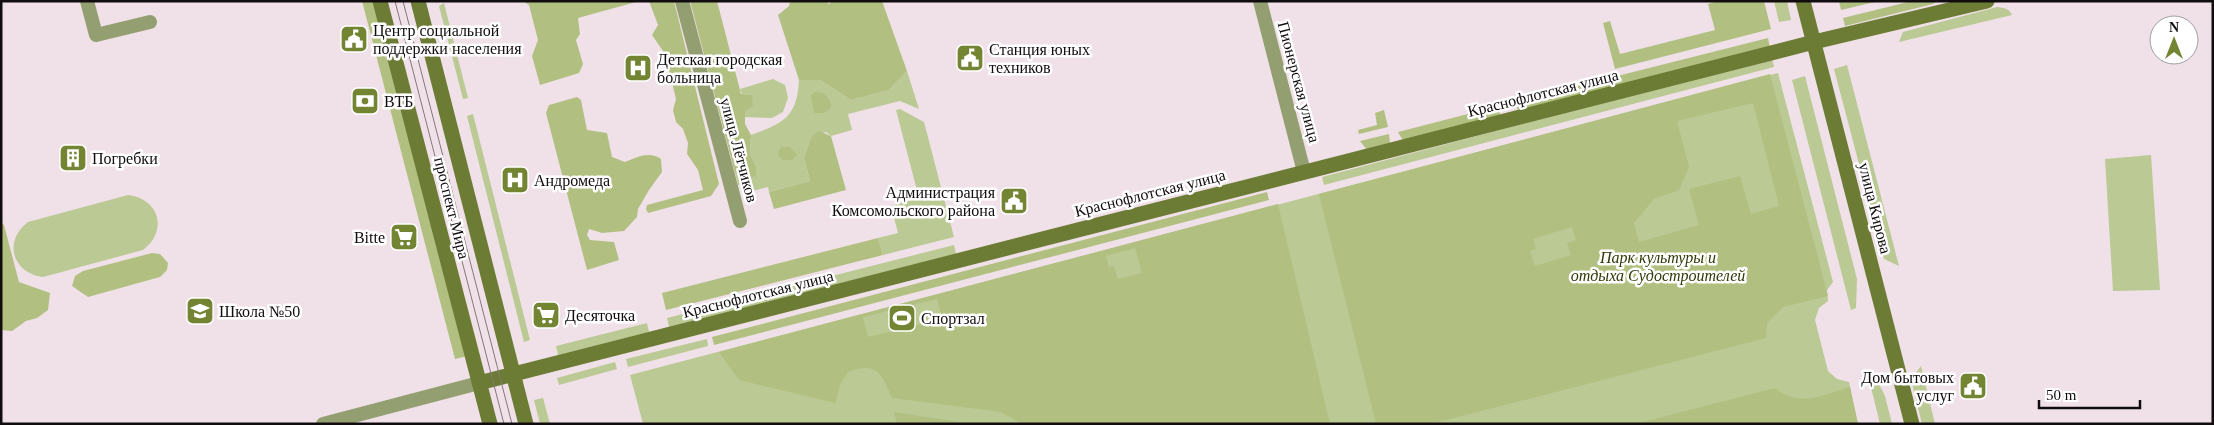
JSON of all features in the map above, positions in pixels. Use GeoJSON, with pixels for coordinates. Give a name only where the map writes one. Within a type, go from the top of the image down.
{"type":"FeatureCollection","features":[{"type":"Feature","properties":{"kind":"street"},"geometry":{"type":"LineString","coordinates":[[87,1],[96,35],[150,22]]}},
{"type":"Feature","properties":{"kind":"street","name":"проспект Мира"},"geometry":{"type":"LineString","coordinates":[[380,1],[490,424]]}},
{"type":"Feature","properties":{"kind":"street","name":"проспект Мира"},"geometry":{"type":"LineString","coordinates":[[418,1],[526,424]]}},
{"type":"Feature","properties":{"kind":"street","name":"улица Лётчиков"},"geometry":{"type":"LineString","coordinates":[[682,1],[740,221]]}},
{"type":"Feature","properties":{"kind":"street","name":"Пионерская улица"},"geometry":{"type":"LineString","coordinates":[[1260,1],[1304,172]]}},
{"type":"Feature","properties":{"kind":"street","name":"улица Кирова"},"geometry":{"type":"LineString","coordinates":[[1803,1],[1912,424]]}},
{"type":"Feature","properties":{"kind":"street","name":"Краснофлотская улица"},"geometry":{"type":"LineString","coordinates":[[323,424],[1814,42],[1987,1]]}},
{"type":"Feature","properties":{"kind":"green space"},"geometry":{"type":"Polygon","coordinates":[[[362,1],[375,1],[468,356],[455,359],[362,1]]]}},
{"type":"Feature","properties":{"kind":"green space"},"geometry":{"type":"Polygon","coordinates":[[[523,1],[636,2],[578,18],[580,34],[576,40],[583,64],[579,73],[540,85],[532,56],[538,40],[529,5],[523,1]]]}},
{"type":"Feature","properties":{"kind":"green space"},"geometry":{"type":"Polygon","coordinates":[[[649,1],[674,1],[719,184],[711,196],[648,213],[647,205],[703,190],[698,170],[687,154],[688,143],[683,129],[676,122],[673,110],[676,99],[665,54],[652,35],[658,25],[649,1]]]}},
{"type":"Feature","properties":{"kind":"green space"},"geometry":{"type":"Polygon","coordinates":[[[690,1],[717,1],[741,94],[752,95],[753,106],[745,111],[745,124],[751,135],[750,154],[756,166],[756,176],[745,179],[735,173],[690,1]]]}},
{"type":"Feature","properties":{"kind":"green space"},"geometry":{"type":"Polygon","coordinates":[[[790,1],[826,1],[829,4],[832,1],[882,1],[907,71],[889,90],[851,100],[820,80],[799,80],[778,15],[789,6],[790,1]]]}},
{"type":"Feature","properties":{"kind":"green space"},"geometry":{"type":"Polygon","coordinates":[[[1718,1],[1764,1],[1771,29],[1615,69],[1603,23],[1610,21],[1620,54],[1715,30],[1708,4],[1718,1]]]}},
{"type":"Feature","properties":{"kind":"green space"},"geometry":{"type":"Polygon","coordinates":[[[1774,1],[1787,1],[1791,20],[1779,22],[1774,1]]]}},
{"type":"Feature","properties":{"kind":"green space"},"geometry":{"type":"Polygon","coordinates":[[[1839,1],[1879,1],[1841,10],[1839,1]]]}},
{"type":"Feature","properties":{"kind":"green space"},"geometry":{"type":"Polygon","coordinates":[[[1912,1],[1937,1],[1933,4],[1845,26],[1843,18],[1912,1]]]}},
{"type":"Feature","properties":{"kind":"green space"},"geometry":{"type":"Polygon","coordinates":[[[444,3],[468,98],[463,99],[439,6],[444,3]]]}},
{"type":"Feature","properties":{"kind":"green space"},"geometry":{"type":"Polygon","coordinates":[[[1997,7],[2008,10],[2012,15],[1899,42],[1903,32],[1997,7]]]}},
{"type":"Feature","properties":{"kind":"green space"},"geometry":{"type":"Polygon","coordinates":[[[1768,38],[1770,48],[1518,110],[1514,102],[1768,38]]]}},
{"type":"Feature","properties":{"kind":"green space"},"geometry":{"type":"Polygon","coordinates":[[[1772,58],[1774,67],[1324,185],[1322,177],[1772,58]]]}},
{"type":"Feature","properties":{"kind":"green space"},"geometry":{"type":"Polygon","coordinates":[[[1847,65],[1899,266],[1884,259],[1834,69],[1847,65]]]}},
{"type":"Feature","properties":{"kind":"green space"},"geometry":{"type":"Polygon","coordinates":[[[907,71],[919,109],[900,101],[848,114],[852,130],[831,136],[826,132],[811,137],[804,158],[810,181],[769,192],[768,187],[753,191],[750,182],[738,185],[735,173],[745,179],[756,166],[750,154],[751,135],[772,127],[787,117],[795,103],[799,80],[820,80],[851,100],[889,90],[907,71]]]}},
{"type":"Feature","properties":{"kind":"green space","name":"Парк культуры и отдыха Судостроителей"},"geometry":{"type":"Polygon","coordinates":[[[1778,73],[1833,282],[1827,290],[1828,301],[1819,308],[1815,320],[1828,371],[1837,379],[1849,382],[1858,424],[643,424],[630,375],[1778,73]]]}},
{"type":"Feature","properties":{"kind":"green space"},"geometry":{"type":"Polygon","coordinates":[[[1770,74],[1828,296],[1783,307],[1767,323],[1766,338],[1431,424],[1376,424],[1319,194],[1770,74]],[[1753,103],[1677,121],[1689,167],[1679,190],[1654,199],[1634,223],[1639,242],[1699,225],[1689,189],[1740,176],[1751,214],[1779,206],[1753,103]],[[1572,227],[1533,239],[1536,249],[1530,251],[1535,266],[1571,255],[1567,243],[1576,240],[1572,227]]]}},
{"type":"Feature","properties":{"kind":"green space"},"geometry":{"type":"Polygon","coordinates":[[[1805,76],[1857,279],[1856,308],[1851,310],[1792,80],[1805,76]]]}},
{"type":"Feature","properties":{"kind":"green space"},"geometry":{"type":"Polygon","coordinates":[[[773,79],[785,85],[788,98],[783,112],[772,118],[745,117],[745,111],[752,95],[742,94],[740,89],[773,79]]]}},
{"type":"Feature","properties":{"kind":"green space"},"geometry":{"type":"Polygon","coordinates":[[[815,92],[824,93],[830,101],[831,108],[824,113],[814,113],[811,95],[815,92]]]}},
{"type":"Feature","properties":{"kind":"green space"},"geometry":{"type":"Polygon","coordinates":[[[577,97],[581,100],[587,130],[607,133],[612,157],[625,162],[634,158],[652,155],[661,159],[662,172],[638,209],[637,217],[624,231],[602,233],[589,229],[587,235],[590,240],[614,242],[619,260],[587,270],[546,113],[549,105],[577,97]]]}},
{"type":"Feature","properties":{"kind":"green space"},"geometry":{"type":"Polygon","coordinates":[[[1499,106],[1500,115],[1408,139],[1402,139],[1398,132],[1499,106]]]}},
{"type":"Feature","properties":{"kind":"green space"},"geometry":{"type":"Polygon","coordinates":[[[900,109],[924,122],[954,237],[883,255],[878,238],[898,233],[891,206],[919,198],[896,110],[900,109]]]}},
{"type":"Feature","properties":{"kind":"green space"},"geometry":{"type":"Polygon","coordinates":[[[1384,110],[1388,127],[1359,134],[1358,130],[1377,125],[1375,113],[1384,110]]]}},
{"type":"Feature","properties":{"kind":"green space"},"geometry":{"type":"Polygon","coordinates":[[[473,114],[530,340],[524,342],[467,116],[473,114]]]}},
{"type":"Feature","properties":{"kind":"green space"},"geometry":{"type":"Polygon","coordinates":[[[819,131],[831,136],[846,190],[774,209],[769,192],[810,181],[804,158],[811,137],[819,131]]]}},
{"type":"Feature","properties":{"kind":"green space"},"geometry":{"type":"Polygon","coordinates":[[[1389,134],[1390,143],[1367,150],[1360,141],[1389,134]]]}},
{"type":"Feature","properties":{"kind":"green space"},"geometry":{"type":"Polygon","coordinates":[[[781,147],[790,147],[797,155],[792,160],[783,160],[778,155],[781,147]]]}},
{"type":"Feature","properties":{"kind":"green space"},"geometry":{"type":"Polygon","coordinates":[[[2151,155],[2160,290],[2113,291],[2105,159],[2151,155]]]}},
{"type":"Feature","properties":{"kind":"green space"},"geometry":{"type":"Polygon","coordinates":[[[1267,192],[1269,200],[714,345],[712,337],[1267,192]]]}},
{"type":"Feature","properties":{"kind":"green space"},"geometry":{"type":"Polygon","coordinates":[[[128,195],[139,198],[147,203],[157,217],[156,234],[143,250],[43,277],[32,274],[18,263],[14,255],[15,238],[28,222],[128,195]]]}},
{"type":"Feature","properties":{"kind":"green space"},"geometry":{"type":"Polygon","coordinates":[[[1278,204],[1330,424],[1022,424],[1001,412],[892,398],[881,376],[872,369],[866,368],[848,372],[841,383],[835,403],[739,380],[719,352],[1278,204]],[[1135,248],[1106,256],[1109,267],[1114,266],[1118,279],[1142,273],[1135,248]],[[937,299],[863,317],[868,337],[942,319],[937,299]]]}},
{"type":"Feature","properties":{"kind":"green space"},"geometry":{"type":"Polygon","coordinates":[[[1,223],[4,225],[19,282],[50,293],[48,310],[37,318],[26,321],[12,331],[1,330],[1,223]]]}},
{"type":"Feature","properties":{"kind":"green space"},"geometry":{"type":"Polygon","coordinates":[[[878,238],[883,255],[666,310],[662,293],[878,238]]]}},
{"type":"Feature","properties":{"kind":"green space"},"geometry":{"type":"Polygon","coordinates":[[[954,245],[956,254],[669,327],[667,318],[954,245]]]}},
{"type":"Feature","properties":{"kind":"green space"},"geometry":{"type":"Polygon","coordinates":[[[152,253],[160,254],[168,263],[167,270],[160,277],[88,297],[72,286],[75,276],[83,271],[152,253]]]}},
{"type":"Feature","properties":{"kind":"green space"},"geometry":{"type":"Polygon","coordinates":[[[647,323],[649,332],[558,355],[556,346],[647,323]]]}},
{"type":"Feature","properties":{"kind":"green space"},"geometry":{"type":"Polygon","coordinates":[[[707,339],[708,346],[628,367],[626,359],[707,339]]]}},
{"type":"Feature","properties":{"kind":"green space"},"geometry":{"type":"Polygon","coordinates":[[[615,362],[617,369],[559,385],[557,378],[615,362]]]}},
{"type":"Feature","properties":{"kind":"green space"},"geometry":{"type":"Polygon","coordinates":[[[1921,366],[1935,424],[1922,424],[1911,379],[1921,366]]]}},
{"type":"Feature","properties":{"kind":"green space"},"geometry":{"type":"Polygon","coordinates":[[[1872,370],[1885,396],[1892,424],[1880,424],[1867,371],[1872,370]]]}},
{"type":"Feature","properties":{"kind":"green space"},"geometry":{"type":"Polygon","coordinates":[[[1850,387],[1858,424],[1635,424],[1775,388],[1785,394],[1803,399],[1821,396],[1850,387]]]}},
{"type":"Feature","properties":{"kind":"green space"},"geometry":{"type":"Polygon","coordinates":[[[543,398],[550,424],[540,424],[534,400],[543,398]]]}},
{"type":"Feature","properties":{"kind":"green space"},"geometry":{"type":"Polygon","coordinates":[[[894,412],[971,424],[897,424],[894,412]]]}},
{"type":"Feature","properties":{"kind":"tram line"},"geometry":{"type":"LineString","coordinates":[[395,1],[504,424]]}},
{"type":"Feature","properties":{"kind":"tram line"},"geometry":{"type":"LineString","coordinates":[[403,1],[512,424]]}},
{"type":"Feature","properties":{"kind":"place","name":"Центр социальной поддержки населения"},"geometry":{"type":"Point","coordinates":[354,39]}},
{"type":"Feature","properties":{"kind":"place","name":"Станция юных техников"},"geometry":{"type":"Point","coordinates":[970,58]}},
{"type":"Feature","properties":{"kind":"place","name":"Детская городская больница"},"geometry":{"type":"Point","coordinates":[638,68]}},
{"type":"Feature","properties":{"kind":"place","name":"ВТБ"},"geometry":{"type":"Point","coordinates":[365,101]}},
{"type":"Feature","properties":{"kind":"place","name":"Погребки"},"geometry":{"type":"Point","coordinates":[73,158]}},
{"type":"Feature","properties":{"kind":"place","name":"Андромеда"},"geometry":{"type":"Point","coordinates":[515,180]}},
{"type":"Feature","properties":{"kind":"place","name":"Администрация Комсомольского района"},"geometry":{"type":"Point","coordinates":[1014,201]}},
{"type":"Feature","properties":{"kind":"place","name":"Bitte"},"geometry":{"type":"Point","coordinates":[404,237]}},
{"type":"Feature","properties":{"kind":"place","name":"Школа №50"},"geometry":{"type":"Point","coordinates":[200,311]}},
{"type":"Feature","properties":{"kind":"place","name":"Десяточка"},"geometry":{"type":"Point","coordinates":[546,315]}},
{"type":"Feature","properties":{"kind":"place","name":"Спортзал"},"geometry":{"type":"Point","coordinates":[902,318]}},
{"type":"Feature","properties":{"kind":"place","name":"Дом бытовых услуг"},"geometry":{"type":"Point","coordinates":[1973,386]}}]}
